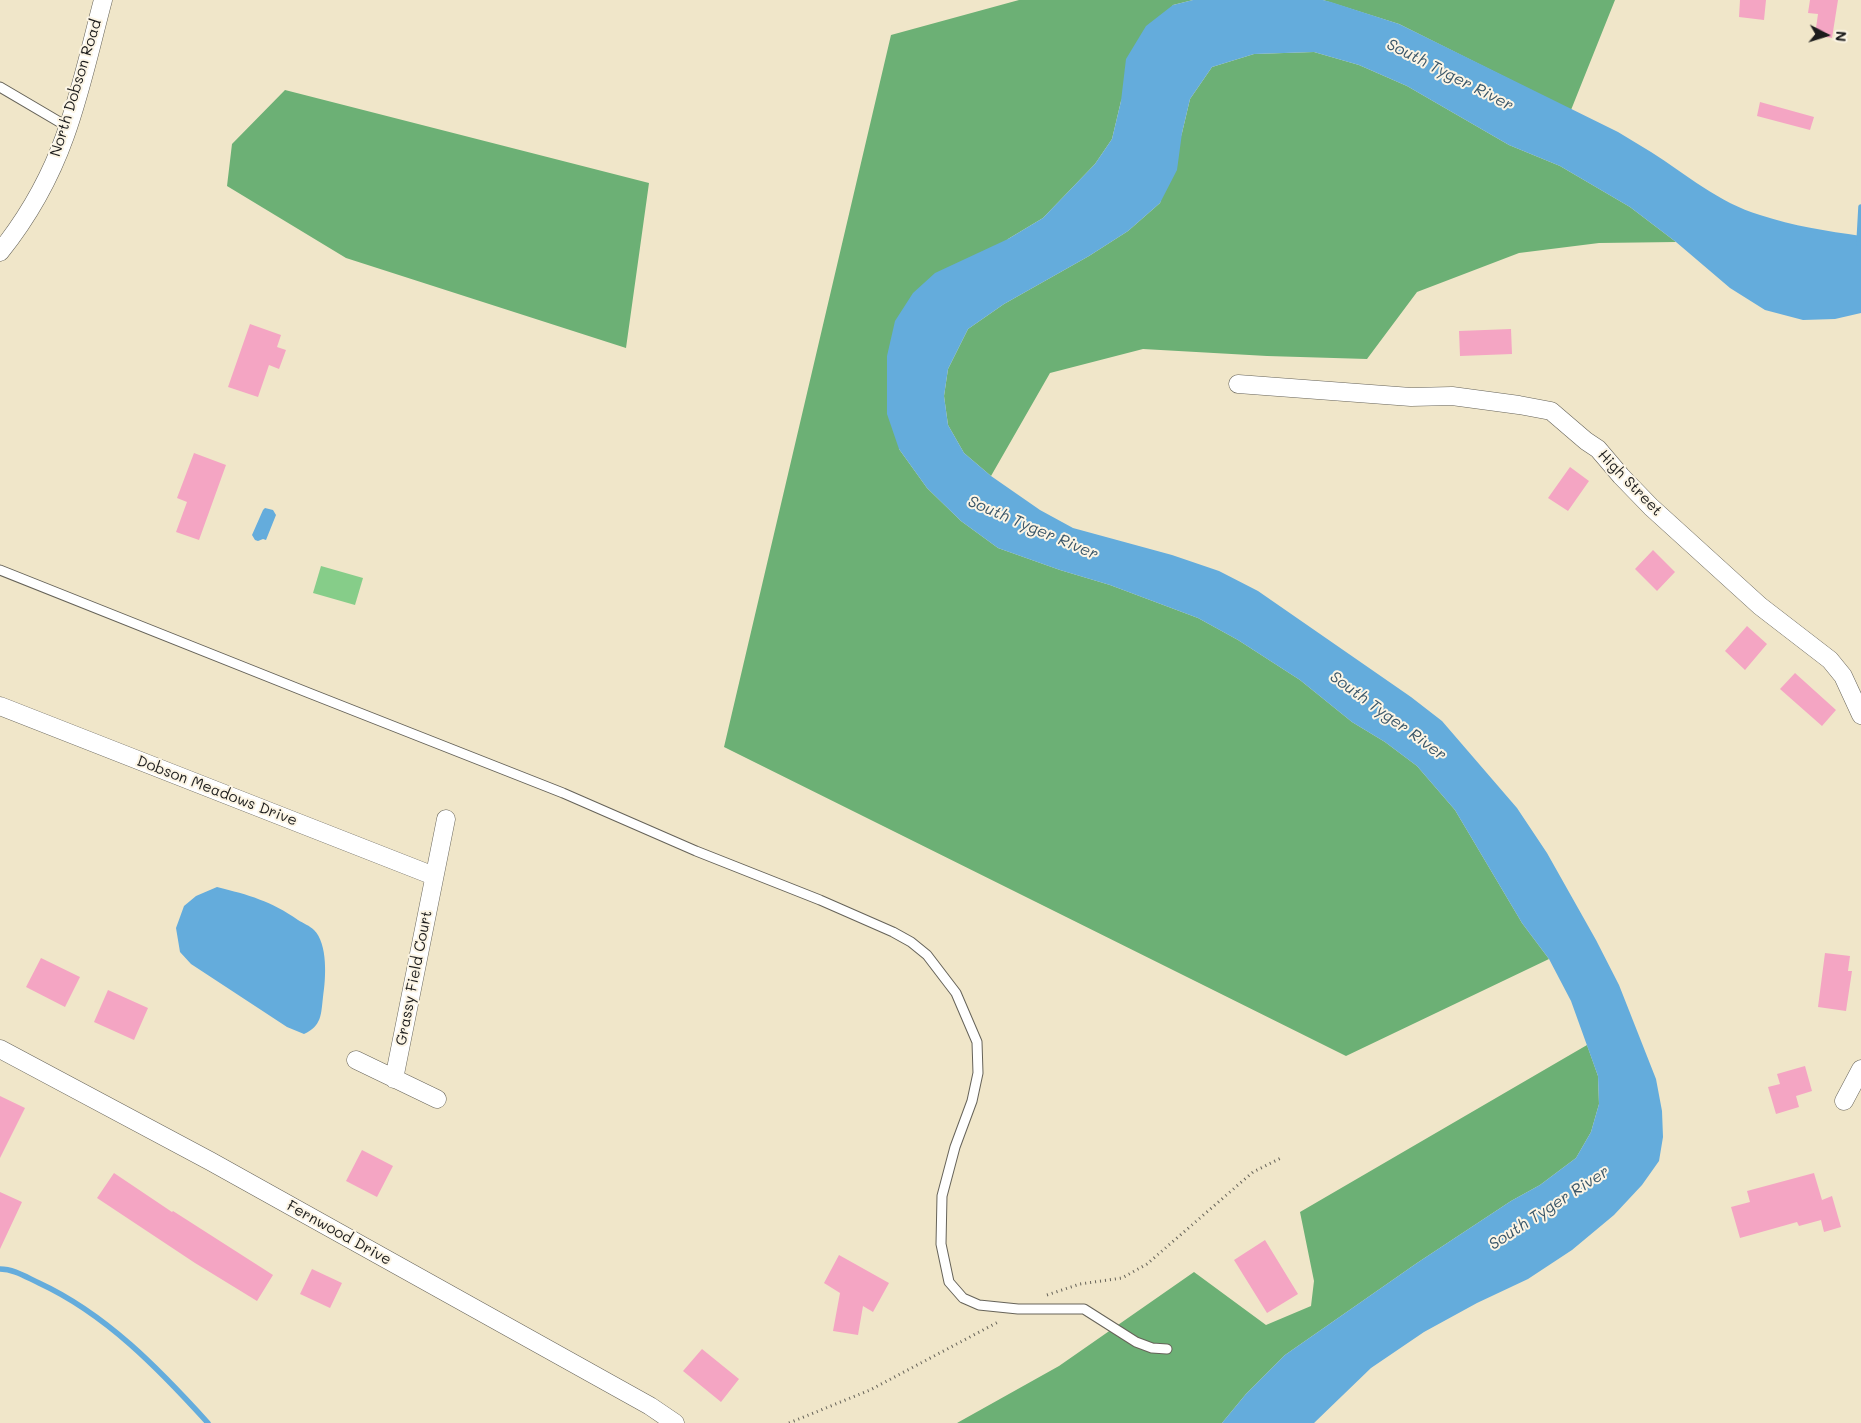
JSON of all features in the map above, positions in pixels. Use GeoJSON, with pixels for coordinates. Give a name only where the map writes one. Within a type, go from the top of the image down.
{"type":"FeatureCollection","features":[{"type":"Feature","properties":{"kind":"street","name":"North Dobson Road"},"geometry":{"type":"LineString","coordinates":[[0,252],[28,214],[53,165],[68,127],[103,0]]}},
{"type":"Feature","properties":{"kind":"street","name":"High Street"},"geometry":{"type":"LineString","coordinates":[[1238,384],[1411,397],[1452,396],[1519,405],[1551,412],[1586,441],[1598,448],[1621,476],[1651,507],[1760,606],[1830,660],[1843,676],[1861,715]]}},
{"type":"Feature","properties":{"kind":"street","name":"Dobson Meadows Drive"},"geometry":{"type":"LineString","coordinates":[[0,706],[434,876]]}},
{"type":"Feature","properties":{"kind":"street","name":"Grassy Field Court"},"geometry":{"type":"LineString","coordinates":[[394,1079],[446,820]]}},
{"type":"Feature","properties":{"kind":"street","name":"Fernwood Drive"},"geometry":{"type":"LineString","coordinates":[[0,1049],[201,1156],[650,1406],[675,1423]]}},
{"type":"Feature","properties":{"kind":"street"},"geometry":{"type":"LineString","coordinates":[[356,1060],[437,1098]]}},
{"type":"Feature","properties":{"kind":"street"},"geometry":{"type":"LineString","coordinates":[[1844,1101],[1861,1069]]}},
{"type":"Feature","properties":{"kind":"lane"},"geometry":{"type":"LineString","coordinates":[[0,88],[68,127]]}},
{"type":"Feature","properties":{"kind":"lane"},"geometry":{"type":"LineString","coordinates":[[0,570],[563,793],[696,851],[820,900],[893,932],[911,942],[927,955],[956,993],[978,1042],[978,1073],[972,1101],[955,1147],[942,1196],[942,1244],[949,1282],[963,1298],[979,1305],[1018,1309],[1084,1309],[1136,1342],[1152,1348],[1167,1349]]}},
{"type":"Feature","properties":{"kind":"green space"},"geometry":{"type":"Polygon","coordinates":[[[1019,0],[1193,0],[1173,5],[1121,101],[1112,139],[1095,164],[1043,218],[1008,239],[899,449],[927,488],[961,521],[998,548],[1110,585],[1198,618],[1238,640],[1300,680],[1352,722],[1385,742],[1417,766],[1455,810],[1522,923],[1549,959],[1346,1056],[724,747],[891,35],[1019,0]]]}},
{"type":"Feature","properties":{"kind":"green space"},"geometry":{"type":"Polygon","coordinates":[[[1323,0],[1615,0],[1571,110],[1399,24],[1323,0]]]}},
{"type":"Feature","properties":{"kind":"green space"},"geometry":{"type":"Polygon","coordinates":[[[1314,52],[1359,65],[1407,86],[1509,145],[1560,166],[1630,207],[1676,242],[1599,243],[1519,253],[1417,292],[1367,359],[1143,349],[1050,373],[991,476],[964,453],[948,425],[944,396],[948,369],[968,329],[1004,304],[1089,256],[1128,231],[1160,203],[1182,133],[1190,99],[1212,67],[1254,54],[1314,52]]]}},
{"type":"Feature","properties":{"kind":"green space"},"geometry":{"type":"Polygon","coordinates":[[[285,90],[649,183],[626,348],[346,258],[227,186],[232,144],[285,90]]]}},
{"type":"Feature","properties":{"kind":"green space"},"geometry":{"type":"Polygon","coordinates":[[[321,566],[363,578],[355,605],[313,593],[321,566]]]}},
{"type":"Feature","properties":{"kind":"green space"},"geometry":{"type":"Polygon","coordinates":[[[1587,1045],[1598,1076],[1599,1104],[1591,1132],[1576,1158],[1540,1185],[1511,1201],[1417,1263],[1285,1355],[1246,1394],[1222,1423],[957,1423],[1059,1366],[1194,1272],[1266,1325],[1311,1306],[1314,1281],[1300,1212],[1587,1045]]]}},
{"type":"Feature","properties":{"kind":"water","name":"South Tyger River"},"geometry":{"type":"Polygon","coordinates":[[[1193,0],[1323,0],[1399,24],[1618,132],[1717,196],[1745,210],[1785,222],[1861,236],[1861,313],[1835,319],[1803,320],[1765,310],[1730,288],[1676,242],[1630,207],[1560,166],[1509,145],[1407,86],[1359,65],[1314,52],[1254,54],[1212,67],[1190,99],[1182,133],[1177,170],[1160,203],[1128,231],[1089,256],[1004,304],[968,329],[948,369],[944,396],[948,425],[964,453],[991,476],[1040,510],[1073,528],[1172,555],[1219,571],[1258,591],[1411,697],[1442,721],[1517,808],[1547,853],[1619,985],[1656,1079],[1662,1111],[1663,1137],[1659,1161],[1642,1185],[1614,1215],[1572,1250],[1528,1279],[1477,1303],[1424,1332],[1371,1368],[1314,1423],[1222,1423],[1246,1394],[1285,1355],[1417,1263],[1511,1201],[1540,1185],[1576,1158],[1591,1132],[1599,1104],[1598,1076],[1571,1001],[1549,959],[1522,923],[1455,810],[1417,766],[1385,742],[1352,722],[1300,680],[1238,640],[1198,618],[1110,585],[998,548],[961,521],[927,488],[899,449],[887,414],[887,356],[895,321],[913,293],[935,273],[1008,239],[1043,218],[1095,164],[1112,139],[1121,101],[1126,59],[1146,26],[1173,5],[1193,0]]]}},
{"type":"Feature","properties":{"kind":"water"},"geometry":{"type":"Polygon","coordinates":[[[265,508],[273,510],[276,515],[266,540],[258,541],[252,535],[265,508]]]}},
{"type":"Feature","properties":{"kind":"water"},"geometry":{"type":"Polygon","coordinates":[[[217,887],[269,903],[311,927],[319,936],[325,962],[324,989],[320,1019],[310,1031],[304,1034],[287,1027],[191,964],[180,952],[176,928],[184,906],[196,896],[217,887]]]}},
{"type":"Feature","properties":{"kind":"building"},"geometry":{"type":"Polygon","coordinates":[[[1740,0],[1766,0],[1764,20],[1739,17],[1740,0]]]}},
{"type":"Feature","properties":{"kind":"building"},"geometry":{"type":"Polygon","coordinates":[[[1810,0],[1838,0],[1832,38],[1815,35],[1818,14],[1808,13],[1810,0]]]}},
{"type":"Feature","properties":{"kind":"building"},"geometry":{"type":"Polygon","coordinates":[[[1760,102],[1814,117],[1810,130],[1757,116],[1760,102]]]}},
{"type":"Feature","properties":{"kind":"building"},"geometry":{"type":"Polygon","coordinates":[[[250,324],[281,335],[277,347],[286,350],[279,369],[269,365],[258,397],[228,387],[250,324]]]}},
{"type":"Feature","properties":{"kind":"building"},"geometry":{"type":"Polygon","coordinates":[[[1511,329],[1512,354],[1460,356],[1459,331],[1511,329]]]}},
{"type":"Feature","properties":{"kind":"building"},"geometry":{"type":"Polygon","coordinates":[[[194,453],[226,465],[199,540],[176,532],[187,502],[177,498],[194,453]]]}},
{"type":"Feature","properties":{"kind":"building"},"geometry":{"type":"Polygon","coordinates":[[[1570,467],[1589,481],[1568,511],[1548,498],[1570,467]]]}},
{"type":"Feature","properties":{"kind":"building"},"geometry":{"type":"Polygon","coordinates":[[[1653,550],[1675,572],[1657,591],[1635,569],[1653,550]]]}},
{"type":"Feature","properties":{"kind":"building"},"geometry":{"type":"Polygon","coordinates":[[[1747,626],[1767,644],[1745,670],[1725,651],[1747,626]]]}},
{"type":"Feature","properties":{"kind":"building"},"geometry":{"type":"Polygon","coordinates":[[[1795,673],[1836,710],[1822,726],[1780,689],[1795,673]]]}},
{"type":"Feature","properties":{"kind":"building"},"geometry":{"type":"Polygon","coordinates":[[[1825,953],[1850,956],[1848,971],[1852,971],[1846,1011],[1818,1007],[1825,953]]]}},
{"type":"Feature","properties":{"kind":"building"},"geometry":{"type":"Polygon","coordinates":[[[41,958],[80,977],[65,1007],[26,987],[41,958]]]}},
{"type":"Feature","properties":{"kind":"building"},"geometry":{"type":"Polygon","coordinates":[[[108,990],[148,1008],[134,1040],[94,1022],[108,990]]]}},
{"type":"Feature","properties":{"kind":"building"},"geometry":{"type":"Polygon","coordinates":[[[1805,1066],[1812,1091],[1796,1096],[1799,1107],[1776,1114],[1768,1087],[1780,1084],[1777,1074],[1805,1066]]]}},
{"type":"Feature","properties":{"kind":"building"},"geometry":{"type":"Polygon","coordinates":[[[0,1096],[25,1108],[0,1158],[0,1096]]]}},
{"type":"Feature","properties":{"kind":"building"},"geometry":{"type":"Polygon","coordinates":[[[362,1150],[393,1166],[377,1197],[346,1181],[362,1150]]]}},
{"type":"Feature","properties":{"kind":"building"},"geometry":{"type":"Polygon","coordinates":[[[114,1173],[172,1212],[273,1275],[257,1301],[195,1263],[97,1198],[114,1173]]]}},
{"type":"Feature","properties":{"kind":"building"},"geometry":{"type":"Polygon","coordinates":[[[1814,1173],[1822,1200],[1832,1196],[1841,1227],[1824,1232],[1821,1220],[1799,1226],[1797,1222],[1740,1238],[1731,1207],[1750,1202],[1747,1191],[1814,1173]]]}},
{"type":"Feature","properties":{"kind":"building"},"geometry":{"type":"Polygon","coordinates":[[[0,1192],[22,1202],[0,1249],[0,1192]]]}},
{"type":"Feature","properties":{"kind":"building"},"geometry":{"type":"Polygon","coordinates":[[[1265,1240],[1298,1294],[1267,1313],[1234,1260],[1265,1240]]]}},
{"type":"Feature","properties":{"kind":"building"},"geometry":{"type":"Polygon","coordinates":[[[839,1255],[889,1283],[873,1312],[863,1306],[858,1335],[833,1331],[840,1293],[824,1283],[839,1255]]]}},
{"type":"Feature","properties":{"kind":"building"},"geometry":{"type":"Polygon","coordinates":[[[312,1269],[342,1283],[330,1308],[300,1294],[312,1269]]]}},
{"type":"Feature","properties":{"kind":"building"},"geometry":{"type":"Polygon","coordinates":[[[702,1349],[739,1379],[721,1402],[683,1371],[702,1349]]]}},
{"type":"Feature","properties":{"kind":"waterway"},"geometry":{"type":"LineString","coordinates":[[1859,243],[1861,207]]}},
{"type":"Feature","properties":{"kind":"waterway"},"geometry":{"type":"LineString","coordinates":[[0,1269],[20,1274],[87,1310],[151,1363],[208,1423]]}}]}
